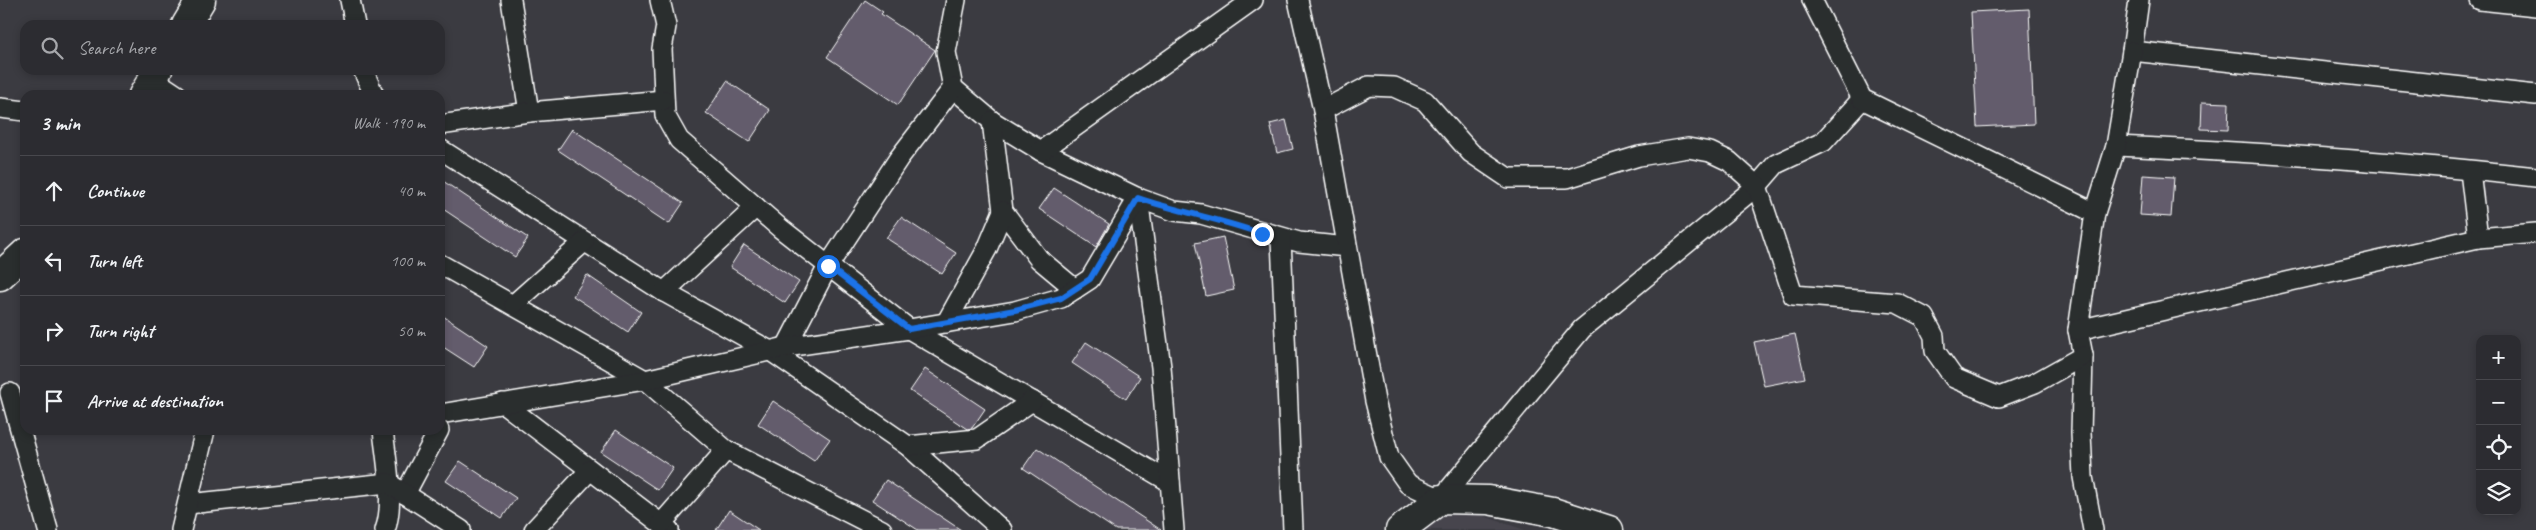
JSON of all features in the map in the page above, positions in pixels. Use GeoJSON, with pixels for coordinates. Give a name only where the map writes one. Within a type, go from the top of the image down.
{"type":"FeatureCollection","features":[{"type":"Feature","properties":{"kind":"street"},"geometry":{"type":"LineString","coordinates":[[189,20],[201,0]]}},
{"type":"Feature","properties":{"kind":"street"},"geometry":{"type":"LineString","coordinates":[[350,0],[354,20]]}},
{"type":"Feature","properties":{"kind":"street"},"geometry":{"type":"LineString","coordinates":[[511,0],[529,112]]}},
{"type":"Feature","properties":{"kind":"street"},"geometry":{"type":"LineString","coordinates":[[660,0],[666,26],[662,49],[665,115],[679,140],[756,207],[909,329],[1170,482]]}},
{"type":"Feature","properties":{"kind":"street"},"geometry":{"type":"LineString","coordinates":[[1041,151],[1253,0]]}},
{"type":"Feature","properties":{"kind":"street"},"geometry":{"type":"LineString","coordinates":[[1298,0],[1323,110],[1375,402],[1390,458],[1408,484],[1441,499],[1488,500],[1553,512],[1609,530]]}},
{"type":"Feature","properties":{"kind":"street"},"geometry":{"type":"LineString","coordinates":[[1812,0],[1862,99],[2095,213]]}},
{"type":"Feature","properties":{"kind":"street"},"geometry":{"type":"LineString","coordinates":[[2094,530],[2083,477],[2081,433],[2083,356],[2078,330],[2095,213],[2116,146],[2139,0]]}},
{"type":"Feature","properties":{"kind":"street"},"geometry":{"type":"LineString","coordinates":[[2480,0],[2536,6]]}},
{"type":"Feature","properties":{"kind":"street"},"geometry":{"type":"LineString","coordinates":[[961,1],[946,52],[954,88],[992,121],[1041,151],[1138,198],[1174,211],[1201,214],[1299,242],[1347,247]]}},
{"type":"Feature","properties":{"kind":"street"},"geometry":{"type":"LineString","coordinates":[[2132,51],[2536,95]]}},
{"type":"Feature","properties":{"kind":"street"},"geometry":{"type":"LineString","coordinates":[[365,75],[372,90]]}},
{"type":"Feature","properties":{"kind":"street"},"geometry":{"type":"LineString","coordinates":[[151,81],[168,90]]}},
{"type":"Feature","properties":{"kind":"street"},"geometry":{"type":"LineString","coordinates":[[1323,110],[1369,86],[1394,87],[1425,101],[1471,153],[1508,178],[1567,178],[1639,156],[1688,148],[1710,152],[1729,161],[1758,186],[1794,295],[1897,303],[1924,317],[1934,336],[1935,351],[1954,378],[1999,397],[2035,383],[2083,356]]}},
{"type":"Feature","properties":{"kind":"street"},"geometry":{"type":"LineString","coordinates":[[779,350],[828,266],[899,158],[954,88]]}},
{"type":"Feature","properties":{"kind":"street"},"geometry":{"type":"LineString","coordinates":[[1400,530],[1441,499],[1582,329],[1758,186],[1776,164],[1822,142],[1862,99]]}},
{"type":"Feature","properties":{"kind":"street"},"geometry":{"type":"LineString","coordinates":[[445,124],[529,112],[664,100]]}},
{"type":"Feature","properties":{"kind":"street"},"geometry":{"type":"LineString","coordinates":[[0,108],[20,110]]}},
{"type":"Feature","properties":{"kind":"street"},"geometry":{"type":"LineString","coordinates":[[946,323],[987,249],[1003,211],[992,121]]}},
{"type":"Feature","properties":{"kind":"street"},"geometry":{"type":"LineString","coordinates":[[2116,146],[2271,152],[2385,161],[2536,177]]}},
{"type":"Feature","properties":{"kind":"street"},"geometry":{"type":"LineString","coordinates":[[445,152],[664,292],[779,350],[908,446],[1002,530]]}},
{"type":"Feature","properties":{"kind":"street"},"geometry":{"type":"LineString","coordinates":[[2470,171],[2478,238]]}},
{"type":"Feature","properties":{"kind":"street"},"geometry":{"type":"LineString","coordinates":[[445,420],[502,403],[645,380],[779,350],[946,323],[1015,310],[1061,298],[1090,279],[1138,198]]}},
{"type":"Feature","properties":{"kind":"street"},"geometry":{"type":"LineString","coordinates":[[1138,198],[1161,367],[1174,530]]}},
{"type":"Feature","properties":{"kind":"street"},"geometry":{"type":"LineString","coordinates":[[664,292],[756,207]]}},
{"type":"Feature","properties":{"kind":"street"},"geometry":{"type":"LineString","coordinates":[[1003,211],[1039,259],[1075,289]]}},
{"type":"Feature","properties":{"kind":"street"},"geometry":{"type":"LineString","coordinates":[[2078,330],[2478,238],[2536,233]]}},
{"type":"Feature","properties":{"kind":"street"},"geometry":{"type":"LineString","coordinates":[[1280,238],[1294,530]]}},
{"type":"Feature","properties":{"kind":"street"},"geometry":{"type":"LineString","coordinates":[[514,304],[584,242]]}},
{"type":"Feature","properties":{"kind":"street"},"geometry":{"type":"LineString","coordinates":[[0,276],[20,258]]}},
{"type":"Feature","properties":{"kind":"street"},"geometry":{"type":"LineString","coordinates":[[445,267],[514,304],[645,380],[726,450],[872,528]]}},
{"type":"Feature","properties":{"kind":"street"},"geometry":{"type":"LineString","coordinates":[[12,392],[20,423]]}},
{"type":"Feature","properties":{"kind":"street"},"geometry":{"type":"LineString","coordinates":[[908,446],[976,439],[1032,401]]}},
{"type":"Feature","properties":{"kind":"street"},"geometry":{"type":"LineString","coordinates":[[502,403],[665,527],[726,450]]}},
{"type":"Feature","properties":{"kind":"street"},"geometry":{"type":"LineString","coordinates":[[23,435],[48,530]]}},
{"type":"Feature","properties":{"kind":"street"},"geometry":{"type":"LineString","coordinates":[[181,530],[204,435]]}},
{"type":"Feature","properties":{"kind":"street"},"geometry":{"type":"LineString","coordinates":[[383,435],[388,483],[388,522],[385,530]]}},
{"type":"Feature","properties":{"kind":"street"},"geometry":{"type":"LineString","coordinates":[[405,494],[435,435]]}},
{"type":"Feature","properties":{"kind":"street"},"geometry":{"type":"LineString","coordinates":[[534,530],[590,470]]}},
{"type":"Feature","properties":{"kind":"street"},"geometry":{"type":"LineString","coordinates":[[188,504],[388,483],[461,530]]}},
{"type":"Feature","properties":{"kind":"shaded area"},"geometry":{"type":"Polygon","coordinates":[[[1457,507],[1525,530],[1423,530],[1429,519],[1457,507]]]}},
{"type":"Feature","properties":{"kind":"building"},"geometry":{"type":"Polygon","coordinates":[[[865,0],[883,12],[881,14],[935,50],[898,105],[827,57],[865,0]]]}},
{"type":"Feature","properties":{"kind":"building"},"geometry":{"type":"Polygon","coordinates":[[[2029,9],[2034,124],[1977,127],[1971,12],[2029,9]]]}},
{"type":"Feature","properties":{"kind":"building"},"geometry":{"type":"Polygon","coordinates":[[[727,81],[770,110],[749,142],[706,113],[727,81]]]}},
{"type":"Feature","properties":{"kind":"building"},"geometry":{"type":"Polygon","coordinates":[[[2202,102],[2229,103],[2228,130],[2201,129],[2202,102]]]}},
{"type":"Feature","properties":{"kind":"building"},"geometry":{"type":"Polygon","coordinates":[[[1286,120],[1293,149],[1277,153],[1270,124],[1286,120]]]}},
{"type":"Feature","properties":{"kind":"building"},"geometry":{"type":"Polygon","coordinates":[[[572,129],[683,203],[669,224],[558,150],[572,129]]]}},
{"type":"Feature","properties":{"kind":"building"},"geometry":{"type":"Polygon","coordinates":[[[2143,175],[2174,177],[2171,217],[2140,215],[2143,175]]]}},
{"type":"Feature","properties":{"kind":"building"},"geometry":{"type":"Polygon","coordinates":[[[445,182],[528,238],[515,257],[445,210],[445,182]]]}},
{"type":"Feature","properties":{"kind":"building"},"geometry":{"type":"Polygon","coordinates":[[[1054,188],[1109,224],[1096,247],[1039,209],[1054,188]]]}},
{"type":"Feature","properties":{"kind":"building"},"geometry":{"type":"Polygon","coordinates":[[[901,217],[956,253],[942,274],[886,238],[901,217]]]}},
{"type":"Feature","properties":{"kind":"building"},"geometry":{"type":"Polygon","coordinates":[[[1223,237],[1234,290],[1206,296],[1195,243],[1223,237]]]}},
{"type":"Feature","properties":{"kind":"building"},"geometry":{"type":"Polygon","coordinates":[[[744,245],[799,282],[785,303],[730,267],[744,245]]]}},
{"type":"Feature","properties":{"kind":"building"},"geometry":{"type":"Polygon","coordinates":[[[587,275],[641,312],[628,332],[573,296],[587,275]]]}},
{"type":"Feature","properties":{"kind":"building"},"geometry":{"type":"Polygon","coordinates":[[[445,317],[488,346],[474,367],[445,348],[445,317]]]}},
{"type":"Feature","properties":{"kind":"building"},"geometry":{"type":"Polygon","coordinates":[[[1795,334],[1805,378],[1764,386],[1754,342],[1795,334]]]}},
{"type":"Feature","properties":{"kind":"building"},"geometry":{"type":"Polygon","coordinates":[[[1086,342],[1140,377],[1126,399],[1072,363],[1086,342]]]}},
{"type":"Feature","properties":{"kind":"building"},"geometry":{"type":"Polygon","coordinates":[[[925,369],[985,409],[972,428],[967,429],[910,391],[925,369]]]}},
{"type":"Feature","properties":{"kind":"building"},"geometry":{"type":"Polygon","coordinates":[[[773,401],[830,439],[814,461],[758,424],[773,401]]]}},
{"type":"Feature","properties":{"kind":"building"},"geometry":{"type":"Polygon","coordinates":[[[616,430],[673,468],[658,490],[601,452],[616,430]]]}},
{"type":"Feature","properties":{"kind":"building"},"geometry":{"type":"Polygon","coordinates":[[[1037,448],[1161,530],[1116,530],[1023,468],[1037,448]]]}},
{"type":"Feature","properties":{"kind":"building"},"geometry":{"type":"Polygon","coordinates":[[[460,461],[516,498],[502,518],[446,481],[460,461]]]}},
{"type":"Feature","properties":{"kind":"building"},"geometry":{"type":"Polygon","coordinates":[[[886,480],[961,530],[918,530],[872,500],[886,480]]]}},
{"type":"Feature","properties":{"kind":"building"},"geometry":{"type":"Polygon","coordinates":[[[729,510],[759,530],[716,530],[729,510]]]}},
{"type":"Feature","properties":{"kind":"route"},"geometry":{"type":"LineString","coordinates":[[828,266],[909,329],[1015,310],[1061,298],[1090,279],[1138,198],[1174,211],[1201,214],[1262,234]]}}]}
